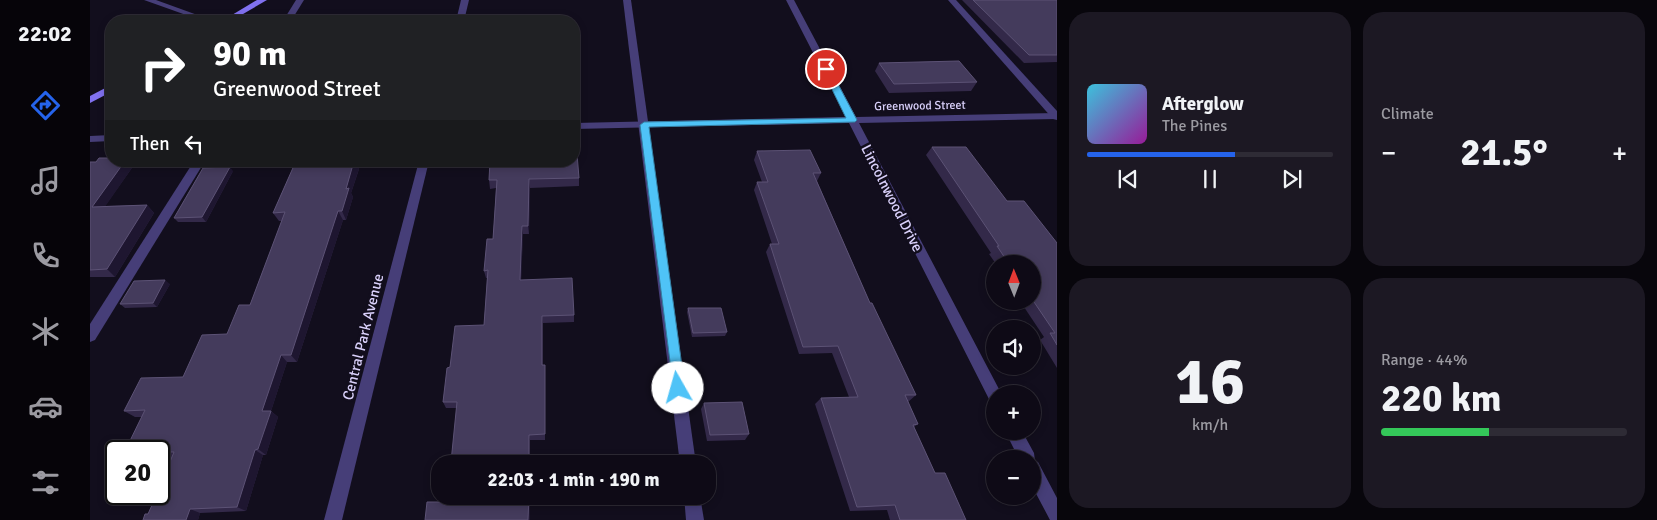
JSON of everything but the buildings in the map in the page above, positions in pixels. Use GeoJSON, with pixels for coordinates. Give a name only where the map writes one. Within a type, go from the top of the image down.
{"type":"FeatureCollection","features":[{"type":"Feature","properties":{"kind":"street"},"geometry":{"type":"LineString","coordinates":[[148,0],[192,15]]}},
{"type":"Feature","properties":{"kind":"street"},"geometry":{"type":"LineString","coordinates":[[237,15],[263,0]]}},
{"type":"Feature","properties":{"kind":"street"},"geometry":{"type":"LineString","coordinates":[[291,15],[300,0]]}},
{"type":"Feature","properties":{"kind":"street"},"geometry":{"type":"LineString","coordinates":[[461,15],[465,0]]}},
{"type":"Feature","properties":{"kind":"street"},"geometry":{"type":"LineString","coordinates":[[627,0],[687,455]]}},
{"type":"Feature","properties":{"kind":"street","name":"Lincolnwood Drive"},"geometry":{"type":"LineString","coordinates":[[790,0],[989,385]]}},
{"type":"Feature","properties":{"kind":"street"},"geometry":{"type":"LineString","coordinates":[[952,0],[1057,117]]}},
{"type":"Feature","properties":{"kind":"street"},"geometry":{"type":"LineString","coordinates":[[90,100],[105,91]]}},
{"type":"Feature","properties":{"kind":"street","name":"Greenwood Street"},"geometry":{"type":"LineString","coordinates":[[580,126],[1057,117]]}},
{"type":"Feature","properties":{"kind":"street"},"geometry":{"type":"LineString","coordinates":[[90,139],[105,138]]}},
{"type":"Feature","properties":{"kind":"street"},"geometry":{"type":"LineString","coordinates":[[90,336],[196,167]]}},
{"type":"Feature","properties":{"kind":"street","name":"Central Park Avenue"},"geometry":{"type":"LineString","coordinates":[[333,520],[422,167]]}},
{"type":"Feature","properties":{"kind":"street"},"geometry":{"type":"LineString","coordinates":[[1041,485],[1057,515]]}},
{"type":"Feature","properties":{"kind":"street"},"geometry":{"type":"LineString","coordinates":[[694,505],[696,520]]}},
{"type":"Feature","properties":{"kind":"route"},"geometry":{"type":"LineString","coordinates":[[678,388],[644,125],[852,120],[826,69]]}}]}
